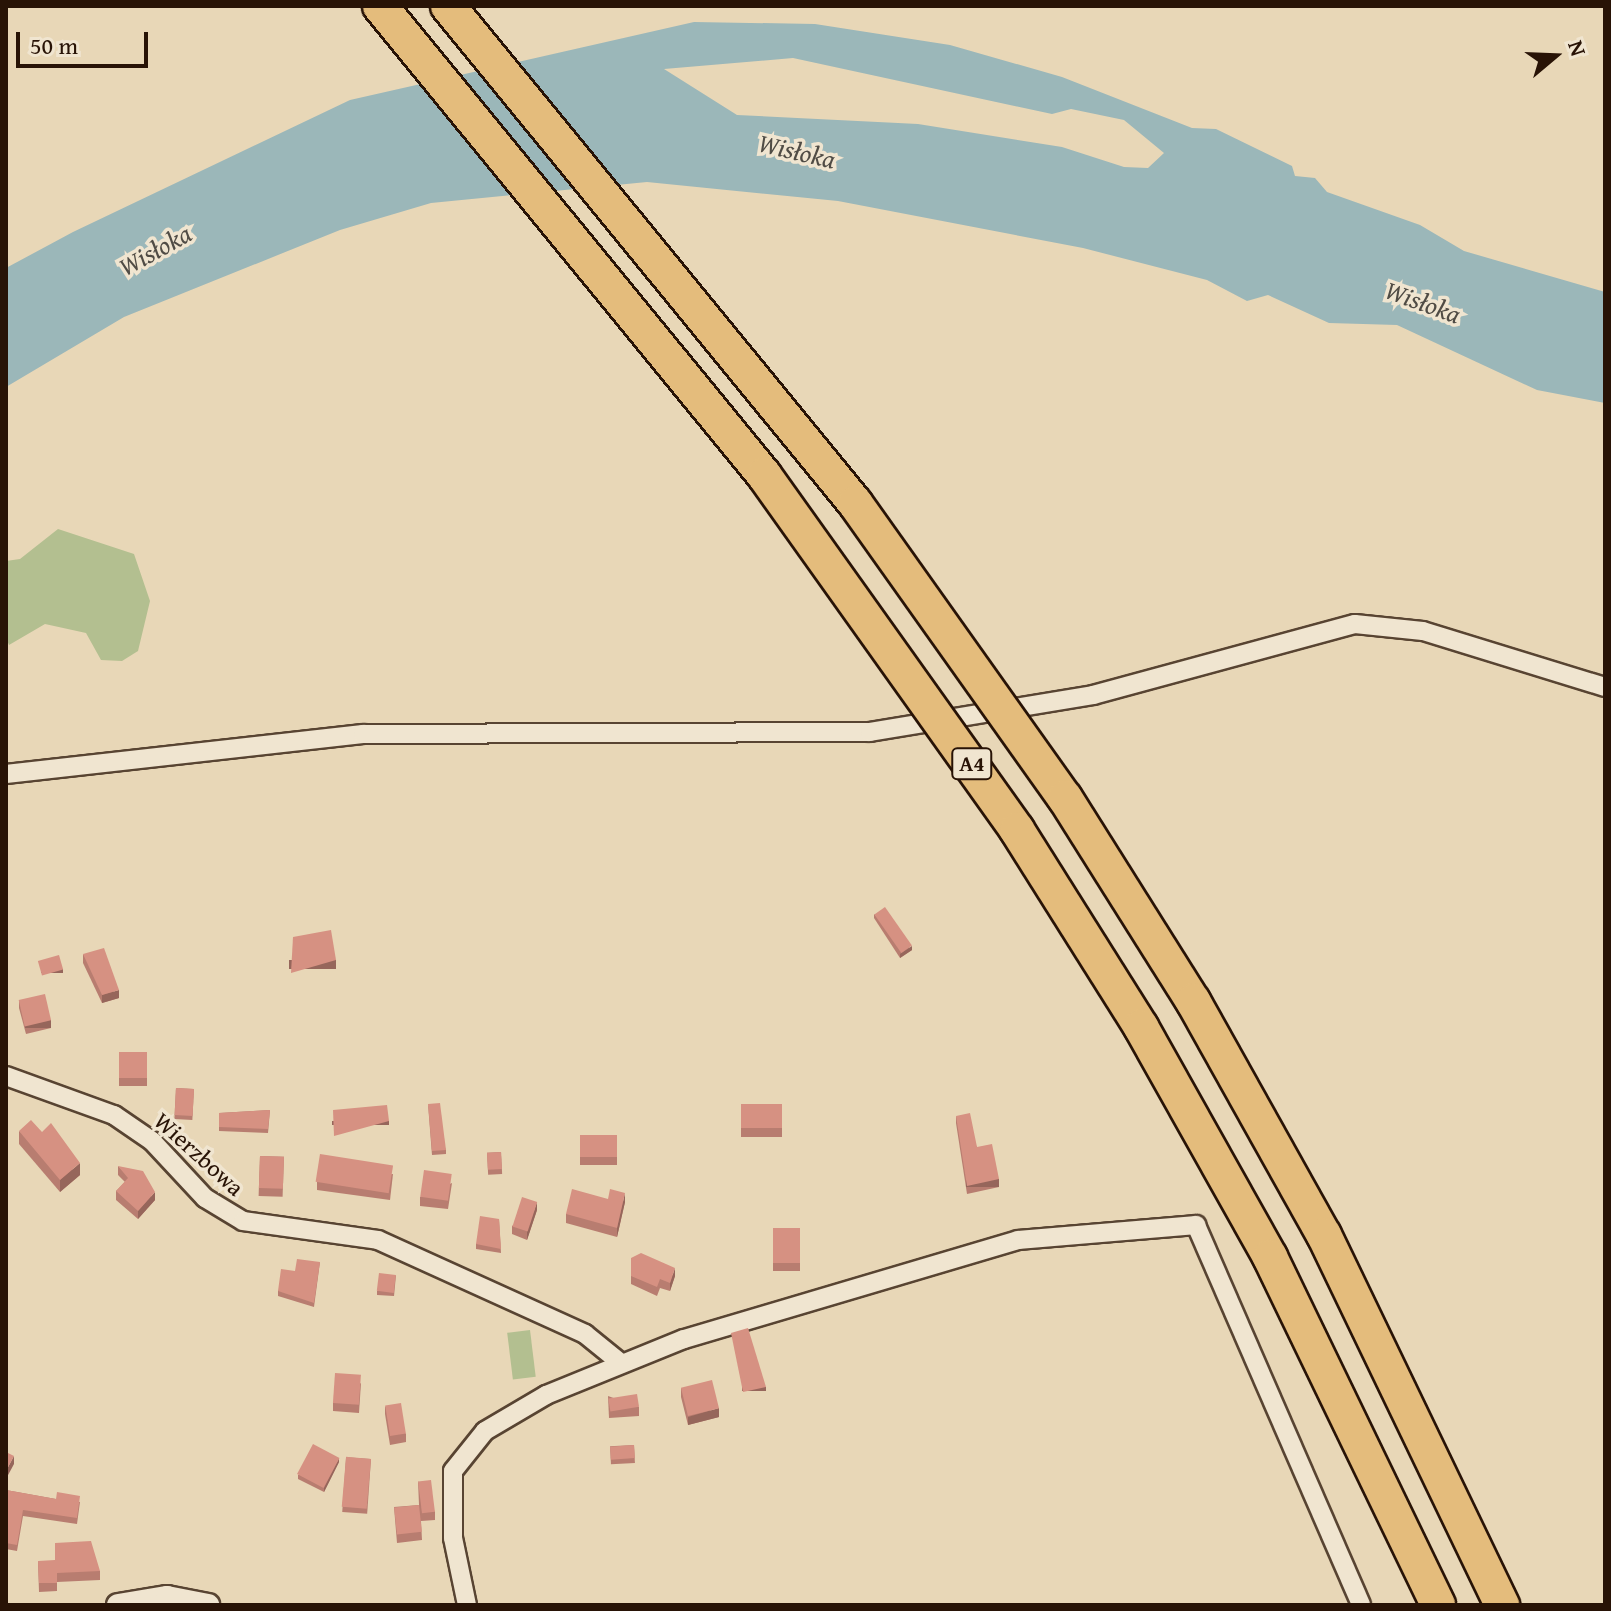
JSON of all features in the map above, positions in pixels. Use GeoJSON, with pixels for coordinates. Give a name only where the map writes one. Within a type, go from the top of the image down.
{"type":"FeatureCollection","features":[{"type":"Feature","properties":{"kind":"highway","name":"A4"},"geometry":{"type":"LineString","coordinates":[[380,6],[764,475],[1017,830],[1141,1027],[1270,1257],[1438,1605]]}},
{"type":"Feature","properties":{"kind":"highway","name":"A4"},"geometry":{"type":"LineString","coordinates":[[448,6],[855,503],[1065,798],[1297,1184],[1502,1605]]}},
{"type":"Feature","properties":{"kind":"street"},"geometry":{"type":"LineString","coordinates":[[6,774],[363,734],[870,732],[1093,695],[1355,624],[1423,631],[1605,687]]}},
{"type":"Feature","properties":{"kind":"street","name":"Wierzbowa"},"geometry":{"type":"LineString","coordinates":[[6,1076],[114,1115],[152,1141],[205,1198],[243,1221],[378,1240],[414,1255],[481,1292],[585,1334],[621,1363]]}},
{"type":"Feature","properties":{"kind":"street"},"geometry":{"type":"LineString","coordinates":[[467,1605],[453,1523],[459,1460],[503,1418],[621,1363],[1018,1240],[1196,1225],[1361,1605]]}},
{"type":"Feature","properties":{"kind":"street"},"geometry":{"type":"LineString","coordinates":[[118,1605],[167,1597],[208,1605]]}},
{"type":"Feature","properties":{"kind":"green space"},"geometry":{"type":"Polygon","coordinates":[[[58,529],[134,554],[150,601],[138,651],[122,661],[101,660],[86,633],[45,624],[9,645],[6,638],[6,561],[20,559],[58,529]]]}},
{"type":"Feature","properties":{"kind":"green space"},"geometry":{"type":"Polygon","coordinates":[[[530,1330],[536,1377],[513,1379],[507,1333],[530,1330]]]}},
{"type":"Feature","properties":{"kind":"water","name":"Wisłoka"},"geometry":{"type":"Polygon","coordinates":[[[694,22],[815,24],[950,45],[1062,77],[1192,128],[1216,129],[1292,166],[1295,176],[1315,178],[1327,192],[1420,225],[1464,251],[1605,292],[1605,403],[1537,390],[1397,325],[1329,323],[1268,295],[1247,301],[1207,280],[1083,248],[838,201],[647,182],[431,203],[340,230],[124,317],[6,387],[6,268],[73,232],[350,100],[694,22]],[[793,58],[664,69],[737,115],[918,124],[1062,147],[1124,167],[1148,168],[1164,153],[1124,120],[1071,109],[1052,114],[793,58]]]}},
{"type":"Feature","properties":{"kind":"building"},"geometry":{"type":"Polygon","coordinates":[[[885,907],[912,946],[901,953],[874,914],[885,907]]]}},
{"type":"Feature","properties":{"kind":"building"},"geometry":{"type":"Polygon","coordinates":[[[331,930],[336,960],[291,973],[293,937],[331,930]]]}},
{"type":"Feature","properties":{"kind":"building"},"geometry":{"type":"Polygon","coordinates":[[[104,948],[119,990],[102,995],[83,954],[104,948]]]}},
{"type":"Feature","properties":{"kind":"building"},"geometry":{"type":"Polygon","coordinates":[[[59,955],[63,969],[42,975],[38,961],[59,955]]]}},
{"type":"Feature","properties":{"kind":"building"},"geometry":{"type":"Polygon","coordinates":[[[45,994],[51,1020],[25,1026],[19,1000],[45,994]]]}},
{"type":"Feature","properties":{"kind":"building"},"geometry":{"type":"Polygon","coordinates":[[[119,1052],[147,1052],[147,1078],[119,1078],[119,1052]]]}},
{"type":"Feature","properties":{"kind":"building"},"geometry":{"type":"Polygon","coordinates":[[[176,1088],[194,1089],[193,1116],[175,1115],[176,1088]]]}},
{"type":"Feature","properties":{"kind":"building"},"geometry":{"type":"Polygon","coordinates":[[[440,1103],[446,1150],[432,1151],[428,1104],[440,1103]]]}},
{"type":"Feature","properties":{"kind":"building"},"geometry":{"type":"Polygon","coordinates":[[[741,1104],[782,1104],[782,1128],[741,1128],[741,1104]]]}},
{"type":"Feature","properties":{"kind":"building"},"geometry":{"type":"Polygon","coordinates":[[[387,1105],[389,1121],[334,1136],[333,1110],[387,1105]]]}},
{"type":"Feature","properties":{"kind":"building"},"geometry":{"type":"Polygon","coordinates":[[[270,1110],[268,1129],[219,1127],[219,1113],[270,1110]]]}},
{"type":"Feature","properties":{"kind":"building"},"geometry":{"type":"Polygon","coordinates":[[[970,1113],[977,1147],[992,1144],[999,1179],[967,1186],[956,1116],[970,1113]]]}},
{"type":"Feature","properties":{"kind":"building"},"geometry":{"type":"Polygon","coordinates":[[[31,1120],[42,1132],[51,1123],[80,1163],[60,1180],[19,1131],[31,1120]]]}},
{"type":"Feature","properties":{"kind":"building"},"geometry":{"type":"Polygon","coordinates":[[[580,1135],[617,1135],[617,1157],[580,1157],[580,1135]]]}},
{"type":"Feature","properties":{"kind":"building"},"geometry":{"type":"Polygon","coordinates":[[[501,1152],[502,1169],[488,1170],[487,1153],[501,1152]]]}},
{"type":"Feature","properties":{"kind":"building"},"geometry":{"type":"Polygon","coordinates":[[[320,1154],[393,1166],[389,1193],[316,1182],[320,1154]]]}},
{"type":"Feature","properties":{"kind":"building"},"geometry":{"type":"Polygon","coordinates":[[[260,1156],[284,1157],[283,1189],[259,1188],[260,1156]]]}},
{"type":"Feature","properties":{"kind":"building"},"geometry":{"type":"Polygon","coordinates":[[[118,1166],[143,1171],[155,1192],[138,1211],[116,1191],[128,1178],[118,1166]]]}},
{"type":"Feature","properties":{"kind":"building"},"geometry":{"type":"Polygon","coordinates":[[[424,1170],[452,1174],[448,1201],[420,1197],[424,1170]]]}},
{"type":"Feature","properties":{"kind":"building"},"geometry":{"type":"Polygon","coordinates":[[[572,1189],[608,1199],[610,1189],[625,1193],[617,1228],[566,1214],[572,1189]]]}},
{"type":"Feature","properties":{"kind":"building"},"geometry":{"type":"Polygon","coordinates":[[[522,1197],[537,1202],[528,1231],[512,1226],[522,1197]]]}},
{"type":"Feature","properties":{"kind":"building"},"geometry":{"type":"Polygon","coordinates":[[[480,1216],[499,1219],[501,1249],[476,1244],[480,1216]]]}},
{"type":"Feature","properties":{"kind":"building"},"geometry":{"type":"Polygon","coordinates":[[[773,1228],[800,1228],[800,1263],[773,1263],[773,1228]]]}},
{"type":"Feature","properties":{"kind":"building"},"geometry":{"type":"Polygon","coordinates":[[[641,1253],[675,1268],[670,1283],[660,1279],[657,1287],[631,1276],[631,1258],[641,1253]]]}},
{"type":"Feature","properties":{"kind":"building"},"geometry":{"type":"Polygon","coordinates":[[[297,1259],[320,1262],[314,1303],[278,1291],[281,1269],[295,1271],[297,1259]]]}},
{"type":"Feature","properties":{"kind":"building"},"geometry":{"type":"Polygon","coordinates":[[[379,1273],[396,1275],[394,1293],[377,1291],[379,1273]]]}},
{"type":"Feature","properties":{"kind":"building"},"geometry":{"type":"Polygon","coordinates":[[[748,1328],[766,1387],[743,1392],[731,1333],[748,1328]]]}},
{"type":"Feature","properties":{"kind":"building"},"geometry":{"type":"Polygon","coordinates":[[[335,1373],[361,1375],[359,1405],[333,1403],[335,1373]]]}},
{"type":"Feature","properties":{"kind":"building"},"geometry":{"type":"Polygon","coordinates":[[[712,1380],[719,1408],[688,1416],[681,1388],[712,1380]]]}},
{"type":"Feature","properties":{"kind":"building"},"geometry":{"type":"Polygon","coordinates":[[[637,1394],[639,1407],[610,1411],[608,1399],[637,1394]]]}},
{"type":"Feature","properties":{"kind":"building"},"geometry":{"type":"Polygon","coordinates":[[[401,1403],[406,1434],[390,1436],[385,1406],[401,1403]]]}},
{"type":"Feature","properties":{"kind":"building"},"geometry":{"type":"Polygon","coordinates":[[[313,1444],[339,1458],[324,1488],[297,1474],[313,1444]]]}},
{"type":"Feature","properties":{"kind":"building"},"geometry":{"type":"Polygon","coordinates":[[[634,1445],[635,1458],[611,1460],[610,1447],[634,1445]]]}},
{"type":"Feature","properties":{"kind":"building"},"geometry":{"type":"Polygon","coordinates":[[[6,1452],[14,1456],[7,1469],[6,1468],[6,1452]]]}},
{"type":"Feature","properties":{"kind":"building"},"geometry":{"type":"Polygon","coordinates":[[[346,1457],[371,1459],[367,1509],[342,1507],[346,1457]]]}},
{"type":"Feature","properties":{"kind":"building"},"geometry":{"type":"Polygon","coordinates":[[[431,1480],[435,1512],[422,1513],[418,1482],[431,1480]]]}},
{"type":"Feature","properties":{"kind":"building"},"geometry":{"type":"Polygon","coordinates":[[[6,1490],[56,1499],[57,1492],[80,1496],[77,1518],[23,1510],[17,1545],[6,1543],[6,1490]]]}},
{"type":"Feature","properties":{"kind":"building"},"geometry":{"type":"Polygon","coordinates":[[[419,1505],[422,1532],[397,1534],[394,1508],[419,1505]]]}},
{"type":"Feature","properties":{"kind":"building"},"geometry":{"type":"Polygon","coordinates":[[[91,1541],[100,1571],[57,1573],[57,1583],[39,1583],[38,1561],[55,1560],[55,1543],[91,1541]]]}}]}
